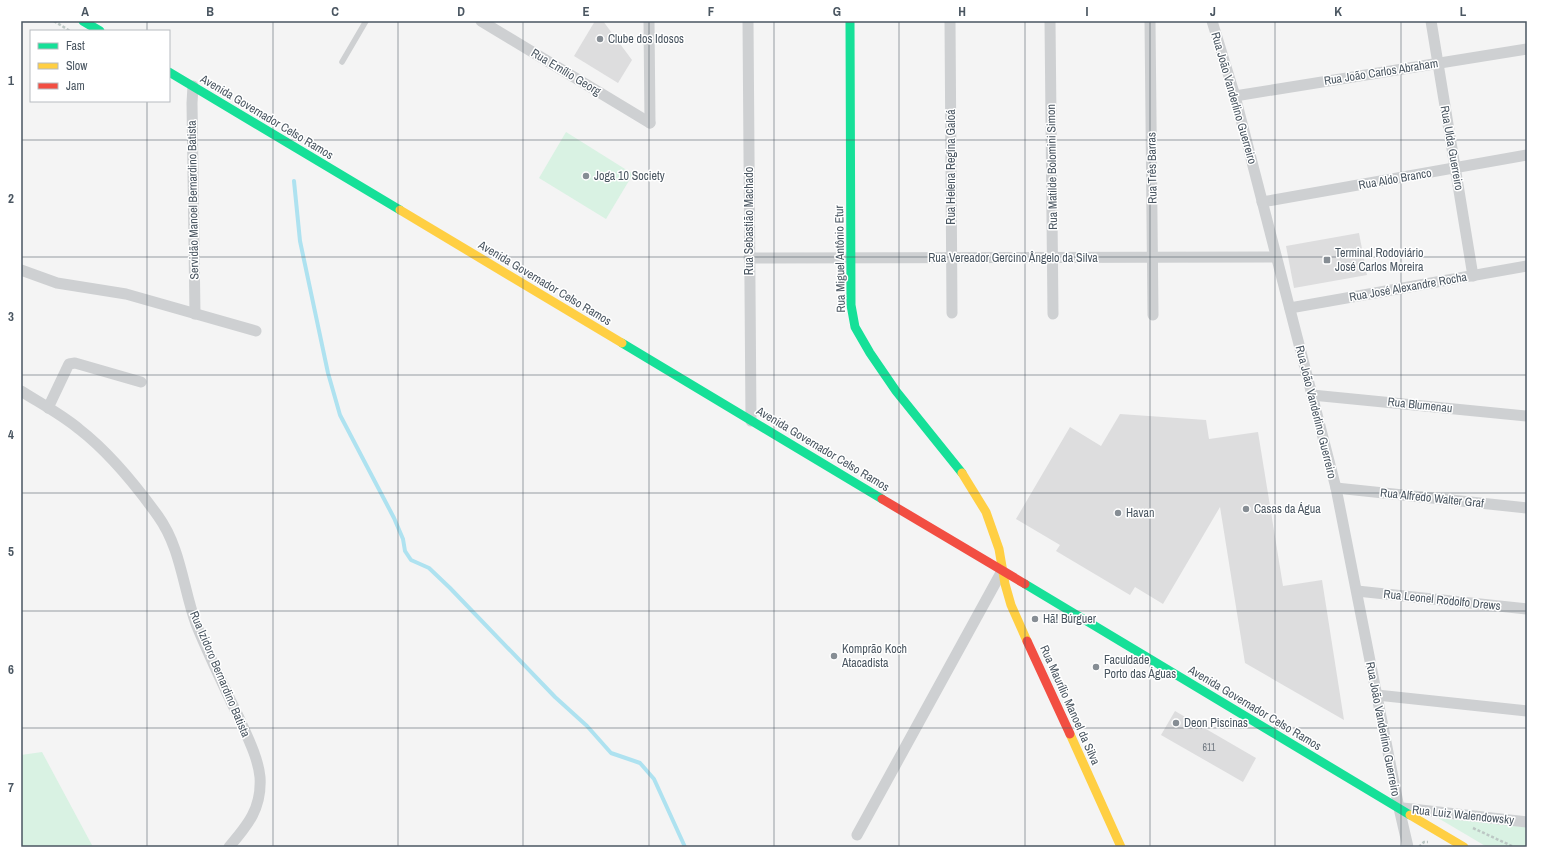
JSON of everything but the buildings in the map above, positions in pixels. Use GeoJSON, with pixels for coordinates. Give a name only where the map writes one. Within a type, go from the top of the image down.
{"type":"FeatureCollection","features":[{"type":"Feature","properties":{"kind":"main road"},"geometry":{"type":"LineString","coordinates":[[83,21],[98,30]]}},
{"type":"Feature","properties":{"kind":"main road","name":"Rua Miguel Antônio Etur"},"geometry":{"type":"LineString","coordinates":[[850,21],[852,316],[860,338],[896,391],[950,457],[976,493],[994,532],[999,549],[1002,571]]}},
{"type":"Feature","properties":{"kind":"main road","name":"Avenida Governador Celso Ramos"},"geometry":{"type":"LineString","coordinates":[[170,73],[1464,847]]}},
{"type":"Feature","properties":{"kind":"main road","name":"Rua Maurílio Manoel da Silva"},"geometry":{"type":"LineString","coordinates":[[1002,571],[1011,605],[1121,847]]}},
{"type":"Feature","properties":{"kind":"street","name":"Rua Emílio Georg"},"geometry":{"type":"LineString","coordinates":[[481,21],[650,123],[649,21]]}},
{"type":"Feature","properties":{"kind":"street","name":"Rua Sebastião Machado"},"geometry":{"type":"LineString","coordinates":[[748,21],[751,421]]}},
{"type":"Feature","properties":{"kind":"street","name":"Rua Helena Regina Galoá"},"geometry":{"type":"LineString","coordinates":[[950,21],[952,312]]}},
{"type":"Feature","properties":{"kind":"street","name":"Rua Matilde Bolomini Simon"},"geometry":{"type":"LineString","coordinates":[[1050,21],[1054,314]]}},
{"type":"Feature","properties":{"kind":"street","name":"Rua Três Barras"},"geometry":{"type":"LineString","coordinates":[[1150,21],[1153,315]]}},
{"type":"Feature","properties":{"kind":"street","name":"Rua João Vanderlino Guerreiro"},"geometry":{"type":"LineString","coordinates":[[1212,21],[1235,96],[1336,488],[1408,847]]}},
{"type":"Feature","properties":{"kind":"street","name":"Rua Ulda Guerreiro"},"geometry":{"type":"LineString","coordinates":[[1430,21],[1473,276]]}},
{"type":"Feature","properties":{"kind":"street","name":"Rua João Carlos Abraham"},"geometry":{"type":"LineString","coordinates":[[1235,96],[1527,49]]}},
{"type":"Feature","properties":{"kind":"street","name":"Servidão Manoel Bernardino Batista"},"geometry":{"type":"LineString","coordinates":[[193,86],[195,314]]}},
{"type":"Feature","properties":{"kind":"street","name":"Rua Aldo Branco"},"geometry":{"type":"LineString","coordinates":[[1262,202],[1527,155]]}},
{"type":"Feature","properties":{"kind":"street","name":"Rua Vereador Gercino Ângelo da Silva"},"geometry":{"type":"LineString","coordinates":[[749,258],[1276,257]]}},
{"type":"Feature","properties":{"kind":"street","name":"Rua José Alexandre Rocha"},"geometry":{"type":"LineString","coordinates":[[1290,308],[1527,266]]}},
{"type":"Feature","properties":{"kind":"street"},"geometry":{"type":"LineString","coordinates":[[21,270],[57,283],[126,294],[256,331]]}},
{"type":"Feature","properties":{"kind":"street"},"geometry":{"type":"LineString","coordinates":[[48,408],[69,364],[75,363],[141,382]]}},
{"type":"Feature","properties":{"kind":"street","name":"Rua Izidoro Bernardino Batista"},"geometry":{"type":"LineString","coordinates":[[21,391],[78,428],[112,459],[124,472],[159,518],[172,541],[196,623],[252,748],[260,778],[258,802],[253,816],[229,847]]}},
{"type":"Feature","properties":{"kind":"street","name":"Rua Blumenau"},"geometry":{"type":"LineString","coordinates":[[1312,395],[1527,416]]}},
{"type":"Feature","properties":{"kind":"street","name":"Rua Alfredo Walter Graf"},"geometry":{"type":"LineString","coordinates":[[1336,488],[1527,508]]}},
{"type":"Feature","properties":{"kind":"street"},"geometry":{"type":"LineString","coordinates":[[857,835],[1002,571]]}},
{"type":"Feature","properties":{"kind":"street","name":"Rua Leonel Rodolfo Drews"},"geometry":{"type":"LineString","coordinates":[[1356,591],[1527,609]]}},
{"type":"Feature","properties":{"kind":"street"},"geometry":{"type":"LineString","coordinates":[[1377,695],[1527,711]]}},
{"type":"Feature","properties":{"kind":"street","name":"Rua Luiz Walendowsky"},"geometry":{"type":"LineString","coordinates":[[1399,808],[1527,822]]}},
{"type":"Feature","properties":{"kind":"lane"},"geometry":{"type":"LineString","coordinates":[[342,62],[366,21]]}},
{"type":"Feature","properties":{"kind":"path"},"geometry":{"type":"LineString","coordinates":[[54,21],[68,30]]}},
{"type":"Feature","properties":{"kind":"path"},"geometry":{"type":"LineString","coordinates":[[1465,815],[1461,823],[1514,847]]}},
{"type":"Feature","properties":{"kind":"green space","name":"Joga 10 Society"},"geometry":{"type":"Polygon","coordinates":[[[566,132],[633,174],[606,219],[539,178],[566,132]]]}},
{"type":"Feature","properties":{"kind":"green space"},"geometry":{"type":"Polygon","coordinates":[[[42,752],[93,847],[21,847],[21,755],[42,752]]]}},
{"type":"Feature","properties":{"kind":"green space"},"geometry":{"type":"Polygon","coordinates":[[[1438,818],[1527,827],[1526,847],[1487,847],[1438,818]]]}},
{"type":"Feature","properties":{"kind":"waterway"},"geometry":{"type":"LineString","coordinates":[[294,181],[300,241],[328,373],[340,415],[394,518],[403,539],[405,551],[411,560],[429,568],[450,588],[555,697],[587,726],[611,753],[640,763],[654,779],[685,847]]}},
{"type":"Feature","properties":{"kind":"traffic: fast"},"geometry":{"type":"LineString","coordinates":[[83,21],[98,30]]}},
{"type":"Feature","properties":{"kind":"traffic: fast"},"geometry":{"type":"LineString","coordinates":[[850,21],[851,305],[855,327],[870,353],[896,391],[962,473]]}},
{"type":"Feature","properties":{"kind":"traffic: fast"},"geometry":{"type":"LineString","coordinates":[[170,73],[400,210]]}},
{"type":"Feature","properties":{"kind":"traffic: fast"},"geometry":{"type":"LineString","coordinates":[[622,343],[882,499]]}},
{"type":"Feature","properties":{"kind":"traffic: fast"},"geometry":{"type":"LineString","coordinates":[[1025,584],[1410,815]]}},
{"type":"Feature","properties":{"kind":"traffic: slow"},"geometry":{"type":"LineString","coordinates":[[400,210],[622,343]]}},
{"type":"Feature","properties":{"kind":"traffic: slow"},"geometry":{"type":"LineString","coordinates":[[962,473],[986,512],[999,549],[1005,584],[1011,605],[1027,641]]}},
{"type":"Feature","properties":{"kind":"traffic: slow"},"geometry":{"type":"LineString","coordinates":[[1070,734],[1121,847]]}},
{"type":"Feature","properties":{"kind":"traffic: slow"},"geometry":{"type":"LineString","coordinates":[[1410,815],[1464,847]]}},
{"type":"Feature","properties":{"kind":"traffic: jam"},"geometry":{"type":"LineString","coordinates":[[882,499],[1025,584]]}},
{"type":"Feature","properties":{"kind":"traffic: jam"},"geometry":{"type":"LineString","coordinates":[[1027,641],[1070,734]]}},
{"type":"Feature","properties":{"kind":"place","name":"Clube dos Idosos"},"geometry":{"type":"Point","coordinates":[600,39]}},
{"type":"Feature","properties":{"kind":"place","name":"Joga 10 Society"},"geometry":{"type":"Point","coordinates":[586,176]}},
{"type":"Feature","properties":{"kind":"place","name":"Terminal Rodoviário José Carlos Moreira"},"geometry":{"type":"Point","coordinates":[1327,260]}},
{"type":"Feature","properties":{"kind":"place","name":"Casas da Água"},"geometry":{"type":"Point","coordinates":[1246,509]}},
{"type":"Feature","properties":{"kind":"place","name":"Havan"},"geometry":{"type":"Point","coordinates":[1118,513]}},
{"type":"Feature","properties":{"kind":"place","name":"Hã! Búrguer"},"geometry":{"type":"Point","coordinates":[1035,619]}},
{"type":"Feature","properties":{"kind":"place","name":"Komprão Koch Atacadista"},"geometry":{"type":"Point","coordinates":[834,656]}},
{"type":"Feature","properties":{"kind":"place","name":"Faculdade Porto das Águas"},"geometry":{"type":"Point","coordinates":[1096,667]}},
{"type":"Feature","properties":{"kind":"place","name":"Deon Piscinas"},"geometry":{"type":"Point","coordinates":[1176,723]}}]}
